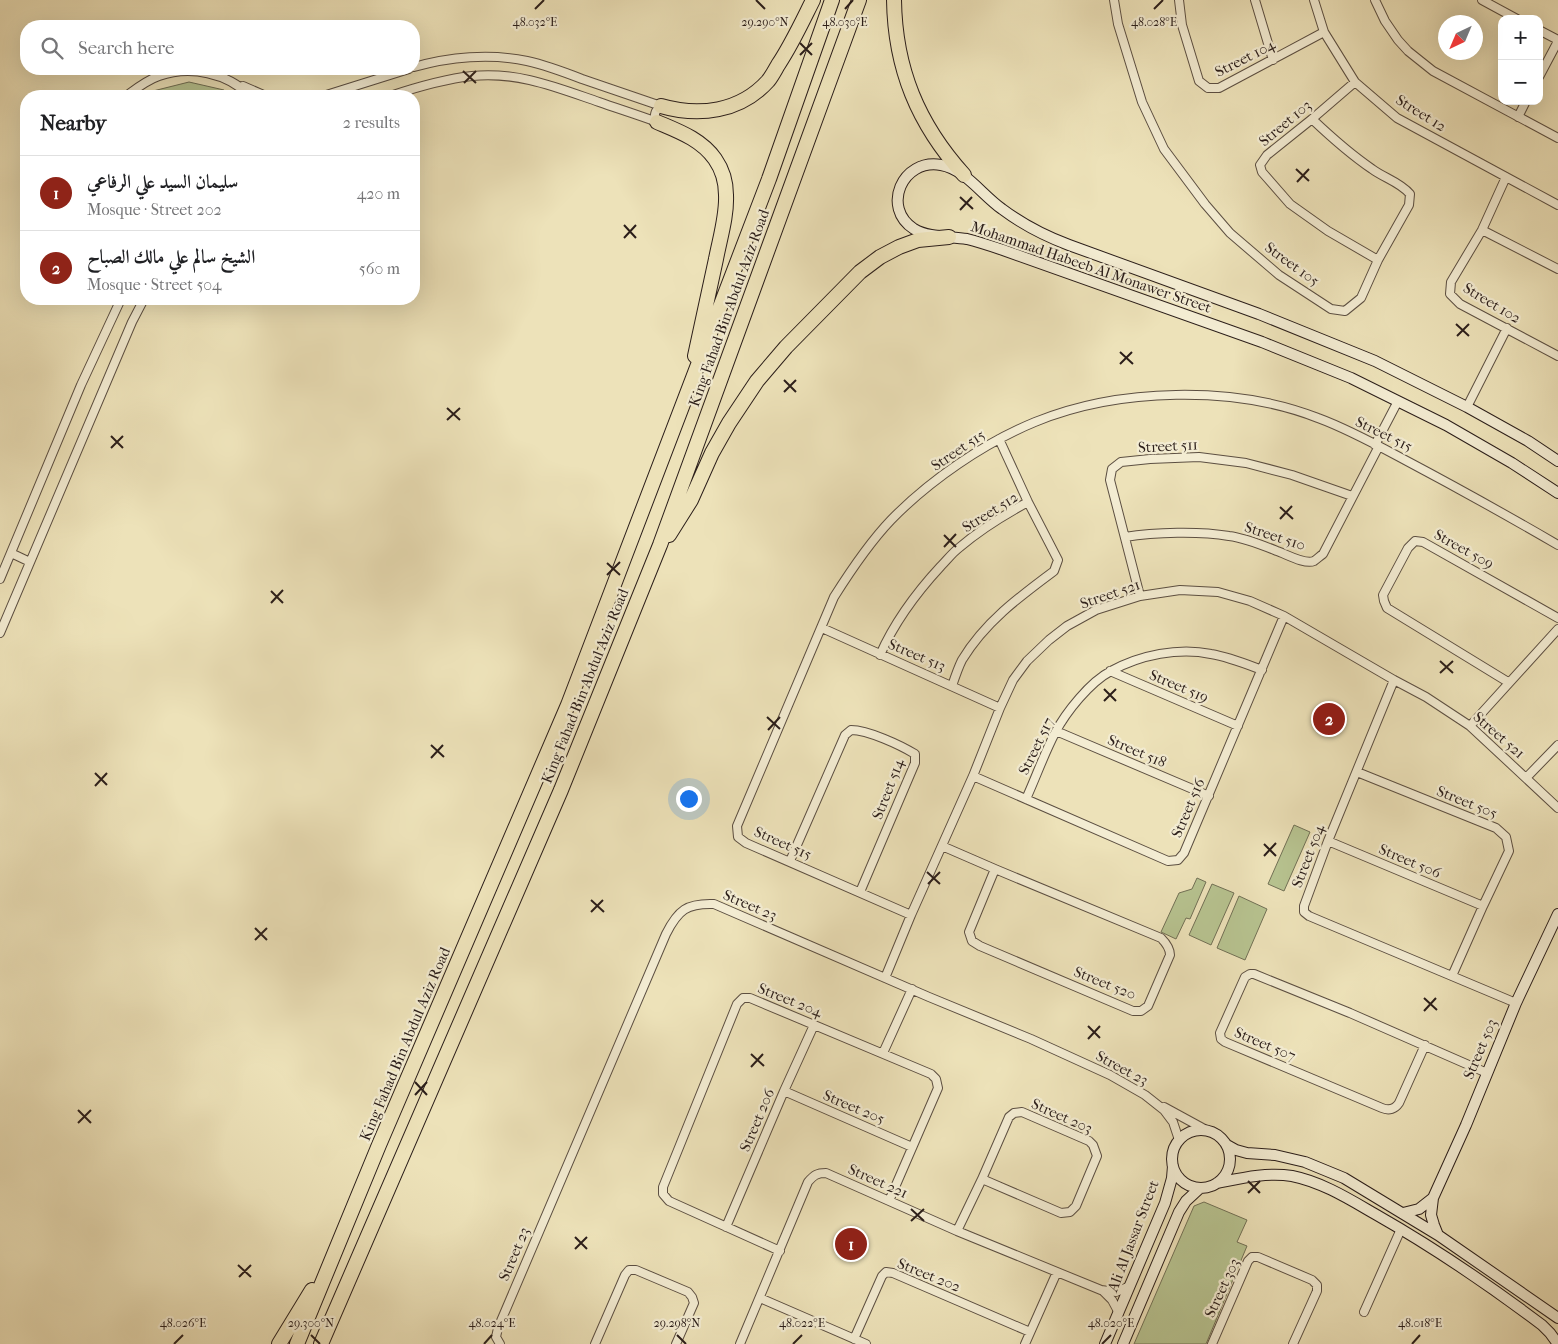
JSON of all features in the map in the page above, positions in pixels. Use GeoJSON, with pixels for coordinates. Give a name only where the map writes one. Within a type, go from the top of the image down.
{"type":"FeatureCollection","features":[{"type":"Feature","properties":{"kind":"highway"},"geometry":{"type":"LineString","coordinates":[[661,106],[690,112],[714,111],[745,100],[770,79],[790,46],[813,0]]}},
{"type":"Feature","properties":{"kind":"highway","name":"King Fahad Bin Abdul Aziz Road"},"geometry":{"type":"LineString","coordinates":[[296,1344],[568,705],[769,179],[832,0]]}},
{"type":"Feature","properties":{"kind":"highway","name":"King Fahad Bin Abdul Aziz Road"},"geometry":{"type":"LineString","coordinates":[[321,1344],[561,790],[660,545],[859,0]]}},
{"type":"Feature","properties":{"kind":"highway"},"geometry":{"type":"LineString","coordinates":[[894,0],[898,46],[909,88],[930,130],[951,161],[964,175]]}},
{"type":"Feature","properties":{"kind":"highway"},"geometry":{"type":"LineString","coordinates":[[657,122],[681,132],[705,148],[719,165],[726,190],[723,223],[685,403]]}},
{"type":"Feature","properties":{"kind":"highway"},"geometry":{"type":"LineString","coordinates":[[660,545],[685,512],[712,453],[729,423],[757,381],[786,346],[860,272],[880,257],[918,240],[949,237]]}},
{"type":"Feature","properties":{"kind":"highway"},"geometry":{"type":"LineString","coordinates":[[280,1344],[333,1255]]}},
{"type":"Feature","properties":{"kind":"street","name":"Street 105"},"geometry":{"type":"LineString","coordinates":[[1114,0],[1118,24],[1142,102],[1164,149],[1205,204],[1230,233],[1279,275],[1331,308],[1345,311],[1361,298],[1378,260],[1409,205],[1410,194],[1405,188],[1372,169],[1336,142],[1312,119]]}},
{"type":"Feature","properties":{"kind":"street","name":"Street 104"},"geometry":{"type":"LineString","coordinates":[[1178,0],[1182,25],[1199,82],[1208,88],[1218,88],[1324,32]]}},
{"type":"Feature","properties":{"kind":"street"},"geometry":{"type":"LineString","coordinates":[[1255,0],[1273,60]]}},
{"type":"Feature","properties":{"kind":"street","name":"Street 12"},"geometry":{"type":"LineString","coordinates":[[1314,0],[1324,32],[1355,82],[1397,118],[1558,205]]}},
{"type":"Feature","properties":{"kind":"street"},"geometry":{"type":"LineString","coordinates":[[1375,0],[1385,21],[1403,45],[1432,71],[1558,138]]}},
{"type":"Feature","properties":{"kind":"street"},"geometry":{"type":"LineString","coordinates":[[1482,0],[1510,15]]}},
{"type":"Feature","properties":{"kind":"street"},"geometry":{"type":"LineString","coordinates":[[1543,32],[1558,41],[1543,69]]}},
{"type":"Feature","properties":{"kind":"street"},"geometry":{"type":"LineString","coordinates":[[420,66],[434,62],[493,57],[526,61],[661,106],[655,115],[657,122]]}},
{"type":"Feature","properties":{"kind":"street"},"geometry":{"type":"LineString","coordinates":[[564,89],[568,74]]}},
{"type":"Feature","properties":{"kind":"street"},"geometry":{"type":"LineString","coordinates":[[134,90],[160,75]]}},
{"type":"Feature","properties":{"kind":"street"},"geometry":{"type":"LineString","coordinates":[[214,75],[252,90]]}},
{"type":"Feature","properties":{"kind":"street"},"geometry":{"type":"LineString","coordinates":[[342,90],[390,75]]}},
{"type":"Feature","properties":{"kind":"street"},"geometry":{"type":"LineString","coordinates":[[408,90],[426,84],[474,76],[526,79],[564,89],[657,122]]}},
{"type":"Feature","properties":{"kind":"street"},"geometry":{"type":"LineString","coordinates":[[224,78],[244,90]]}},
{"type":"Feature","properties":{"kind":"street","name":"Street 103"},"geometry":{"type":"LineString","coordinates":[[1355,82],[1267,155],[1260,165],[1262,172],[1290,204],[1328,231],[1378,260]]}},
{"type":"Feature","properties":{"kind":"street"},"geometry":{"type":"LineString","coordinates":[[1518,117],[1524,105]]}},
{"type":"Feature","properties":{"kind":"street","name":"Mohammad Habeeb Al Monawer Street"},"geometry":{"type":"LineString","coordinates":[[1558,461],[1528,441],[1467,407],[1396,371],[1344,348],[1259,314],[1047,236],[1027,226],[1000,208],[964,175],[950,167],[934,164],[922,166],[907,175],[900,185],[899,208],[908,224],[915,230],[924,234],[975,241],[1021,256],[1262,342],[1351,378],[1446,425],[1512,463],[1558,493]]}},
{"type":"Feature","properties":{"kind":"street","name":"Street 102"},"geometry":{"type":"LineString","coordinates":[[1506,177],[1482,230],[1451,282],[1450,294],[1460,304],[1558,356]]}},
{"type":"Feature","properties":{"kind":"street"},"geometry":{"type":"LineString","coordinates":[[1482,230],[1558,269]]}},
{"type":"Feature","properties":{"kind":"street"},"geometry":{"type":"LineString","coordinates":[[0,579],[80,385],[118,305]]}},
{"type":"Feature","properties":{"kind":"street"},"geometry":{"type":"LineString","coordinates":[[0,633],[141,305]]}},
{"type":"Feature","properties":{"kind":"street"},"geometry":{"type":"LineString","coordinates":[[1467,407],[1507,328]]}},
{"type":"Feature","properties":{"kind":"street","name":"Street 515"},"geometry":{"type":"LineString","coordinates":[[911,915],[746,843],[738,837],[737,826],[834,597],[847,576],[891,520],[955,466],[999,439],[1036,422],[1118,399],[1186,395],[1249,399],[1318,418],[1377,445],[1558,545]]}},
{"type":"Feature","properties":{"kind":"street","name":"Street 510"},"geometry":{"type":"LineString","coordinates":[[1125,537],[1141,534],[1230,536],[1267,547],[1305,562],[1313,561],[1323,554],[1398,401]]}},
{"type":"Feature","properties":{"kind":"street"},"geometry":{"type":"LineString","coordinates":[[999,439],[1028,502]]}},
{"type":"Feature","properties":{"kind":"street","name":"Street 511"},"geometry":{"type":"LineString","coordinates":[[1140,596],[1110,480],[1112,468],[1121,462],[1150,458],[1199,457],[1246,463],[1292,475],[1352,496]]}},
{"type":"Feature","properties":{"kind":"street","name":"Street 512"},"geometry":{"type":"LineString","coordinates":[[880,655],[889,635],[904,611],[959,547],[993,522],[1028,502],[1058,560],[1057,565],[1054,571],[1014,600],[976,639],[961,662],[952,686]]}},
{"type":"Feature","properties":{"kind":"street","name":"Street 509"},"geometry":{"type":"LineString","coordinates":[[1508,682],[1387,608],[1383,595],[1408,548],[1416,541],[1423,542],[1558,618]]}},
{"type":"Feature","properties":{"kind":"street"},"geometry":{"type":"LineString","coordinates":[[11,553],[30,562]]}},
{"type":"Feature","properties":{"kind":"street","name":"Street 521"},"geometry":{"type":"LineString","coordinates":[[885,978],[1013,680],[1027,662],[1061,630],[1096,610],[1140,596],[1180,590],[1218,592],[1250,601],[1284,616],[1426,697],[1470,726],[1558,808]]}},
{"type":"Feature","properties":{"kind":"street","name":"Street 516"},"geometry":{"type":"LineString","coordinates":[[973,776],[1168,861],[1178,860],[1184,853],[1209,796],[1284,616]]}},
{"type":"Feature","properties":{"kind":"street","name":"Street 513"},"geometry":{"type":"LineString","coordinates":[[822,628],[1000,708]]}},
{"type":"Feature","properties":{"kind":"street"},"geometry":{"type":"LineString","coordinates":[[1470,726],[1558,628]]}},
{"type":"Feature","properties":{"kind":"street","name":"Street 517"},"geometry":{"type":"LineString","coordinates":[[1026,799],[1056,732],[1071,708],[1090,687],[1110,671],[1137,659],[1185,652],[1210,653],[1262,670]]}},
{"type":"Feature","properties":{"kind":"street","name":"Street 519"},"geometry":{"type":"LineString","coordinates":[[1110,671],[1238,726]]}},
{"type":"Feature","properties":{"kind":"street","name":"Street 504"},"geometry":{"type":"LineString","coordinates":[[1394,680],[1328,841],[1304,906],[1304,912],[1309,916],[1516,1003]]}},
{"type":"Feature","properties":{"kind":"street","name":"Street 514"},"geometry":{"type":"LineString","coordinates":[[790,861],[845,735],[851,730],[860,730],[906,750],[915,754],[915,763],[860,892]]}},
{"type":"Feature","properties":{"kind":"street","name":"Street 518"},"geometry":{"type":"LineString","coordinates":[[1056,732],[1209,796]]}},
{"type":"Feature","properties":{"kind":"street"},"geometry":{"type":"LineString","coordinates":[[1526,778],[1558,745]]}},
{"type":"Feature","properties":{"kind":"street","name":"Street 505"},"geometry":{"type":"LineString","coordinates":[[1357,772],[1496,828],[1506,837],[1510,851],[1452,976]]}},
{"type":"Feature","properties":{"kind":"street","name":"Street 506"},"geometry":{"type":"LineString","coordinates":[[1328,841],[1483,906]]}},
{"type":"Feature","properties":{"kind":"street","name":"Street 520"},"geometry":{"type":"LineString","coordinates":[[942,846],[1161,938],[1170,951],[1170,956],[1148,1006],[1141,1011],[1133,1011],[980,946],[972,940],[969,932],[995,869]]}},
{"type":"Feature","properties":{"kind":"street","name":"Street 23"},"geometry":{"type":"LineString","coordinates":[[500,1344],[496,1337],[498,1328],[666,934],[678,915],[695,904],[714,904],[1031,1039],[1110,1075],[1156,1103],[1208,1130]]}},
{"type":"Feature","properties":{"kind":"street","name":"Street 503"},"geometry":{"type":"LineString","coordinates":[[1438,1235],[1431,1215],[1433,1198],[1466,1125],[1516,1003],[1558,914]]}},
{"type":"Feature","properties":{"kind":"street","name":"Street 507"},"geometry":{"type":"LineString","coordinates":[[1425,1045],[1399,1103],[1395,1108],[1388,1110],[1225,1042],[1221,1039],[1220,1033],[1245,977],[1250,974],[1258,975],[1425,1045],[1487,1073]]}},
{"type":"Feature","properties":{"kind":"street"},"geometry":{"type":"LineString","coordinates":[[884,1053],[912,989]]}},
{"type":"Feature","properties":{"kind":"street","name":"Street 204"},"geometry":{"type":"LineString","coordinates":[[780,1251],[669,1201],[663,1194],[663,1187],[738,1004],[743,998],[750,998],[884,1053],[931,1074],[936,1079],[938,1088],[889,1201]]}},
{"type":"Feature","properties":{"kind":"street","name":"Street 206"},"geometry":{"type":"LineString","coordinates":[[726,1226],[814,1025]]}},
{"type":"Feature","properties":{"kind":"street","name":"Street 205"},"geometry":{"type":"LineString","coordinates":[[784,1091],[912,1147]]}},
{"type":"Feature","properties":{"kind":"street","name":"Street 23"},"geometry":{"type":"LineString","coordinates":[[1156,1103],[1173,1122],[1178,1140]]}},
{"type":"Feature","properties":{"kind":"street","name":"Street 203"},"geometry":{"type":"LineString","coordinates":[[957,1231],[1009,1117],[1014,1113],[1022,1112],[1089,1141],[1093,1145],[1097,1156],[1076,1206],[1070,1212],[1061,1213],[982,1179]]}},
{"type":"Feature","properties":{"kind":"street"},"geometry":{"type":"LineString","coordinates":[[1208,1130],[1216,1134],[1227,1145],[1230,1153],[1230,1162],[1224,1177],[1209,1187],[1200,1188],[1183,1182],[1177,1175],[1173,1166],[1173,1150],[1178,1140],[1184,1135],[1192,1131],[1208,1130]]}},
{"type":"Feature","properties":{"kind":"street"},"geometry":{"type":"LineString","coordinates":[[1227,1145],[1247,1154],[1290,1158],[1320,1167],[1344,1178],[1438,1235],[1558,1318]]}},
{"type":"Feature","properties":{"kind":"street","name":"Ali Al Jassar Street"},"geometry":{"type":"LineString","coordinates":[[1105,1344],[1165,1203],[1173,1166]]}},
{"type":"Feature","properties":{"kind":"street","name":"Street 221"},"geometry":{"type":"LineString","coordinates":[[740,1344],[808,1182],[818,1173],[826,1173],[957,1231],[1101,1290],[1116,1292],[1130,1286]]}},
{"type":"Feature","properties":{"kind":"street"},"geometry":{"type":"LineString","coordinates":[[1217,1183],[1274,1174],[1295,1177],[1318,1184],[1401,1229],[1446,1257],[1530,1316],[1546,1329],[1558,1344]]}},
{"type":"Feature","properties":{"kind":"street","name":"Ali Al Jassar Street"},"geometry":{"type":"LineString","coordinates":[[1123,1344],[1179,1212],[1186,1201],[1200,1188]]}},
{"type":"Feature","properties":{"kind":"street"},"geometry":{"type":"LineString","coordinates":[[1403,1213],[1419,1208],[1433,1198]]}},
{"type":"Feature","properties":{"kind":"street"},"geometry":{"type":"LineString","coordinates":[[1364,1312],[1401,1229]]}},
{"type":"Feature","properties":{"kind":"street","name":"Street 303"},"geometry":{"type":"LineString","coordinates":[[1212,1344],[1248,1261],[1252,1257],[1258,1257],[1312,1280],[1317,1285],[1317,1291],[1294,1344]]}},
{"type":"Feature","properties":{"kind":"street"},"geometry":{"type":"LineString","coordinates":[[595,1344],[625,1275],[629,1270],[636,1270],[688,1292],[692,1297],[694,1303],[676,1344]]}},
{"type":"Feature","properties":{"kind":"street","name":"Street 202"},"geometry":{"type":"LineString","coordinates":[[854,1338],[882,1276],[886,1272],[893,1273],[1030,1332]]}},
{"type":"Feature","properties":{"kind":"street"},"geometry":{"type":"LineString","coordinates":[[1025,1344],[1057,1272]]}},
{"type":"Feature","properties":{"kind":"street","name":"Street 221"},"geometry":{"type":"LineString","coordinates":[[1101,1290],[1112,1300],[1119,1313]]}},
{"type":"Feature","properties":{"kind":"street"},"geometry":{"type":"LineString","coordinates":[[760,1298],[866,1344]]}},
{"type":"Feature","properties":{"kind":"green space"},"geometry":{"type":"Polygon","coordinates":[[[189,82],[224,90],[157,90],[189,82]]]}},
{"type":"Feature","properties":{"kind":"green space"},"geometry":{"type":"Polygon","coordinates":[[[1294,825],[1310,832],[1284,891],[1268,884],[1294,825]]]}},
{"type":"Feature","properties":{"kind":"green space"},"geometry":{"type":"Polygon","coordinates":[[[1197,878],[1206,882],[1190,919],[1186,918],[1176,939],[1161,932],[1179,893],[1192,889],[1197,878]]]}},
{"type":"Feature","properties":{"kind":"green space"},"geometry":{"type":"Polygon","coordinates":[[[1212,884],[1234,893],[1211,945],[1189,935],[1212,884]]]}},
{"type":"Feature","properties":{"kind":"green space"},"geometry":{"type":"Polygon","coordinates":[[[1239,896],[1267,909],[1245,960],[1217,948],[1239,896]]]}},
{"type":"Feature","properties":{"kind":"green space"},"geometry":{"type":"Polygon","coordinates":[[[1204,1202],[1247,1220],[1237,1242],[1247,1246],[1206,1344],[1134,1344],[1194,1206],[1204,1202]]]}},
{"type":"Feature","properties":{"kind":"place","name":"الشيخ سالم علي مالك الصباح"},"geometry":{"type":"Point","coordinates":[1329,719]}},
{"type":"Feature","properties":{"kind":"place","name":"سليمان السيد علي الرفاعي"},"geometry":{"type":"Point","coordinates":[851,1244]}}]}
